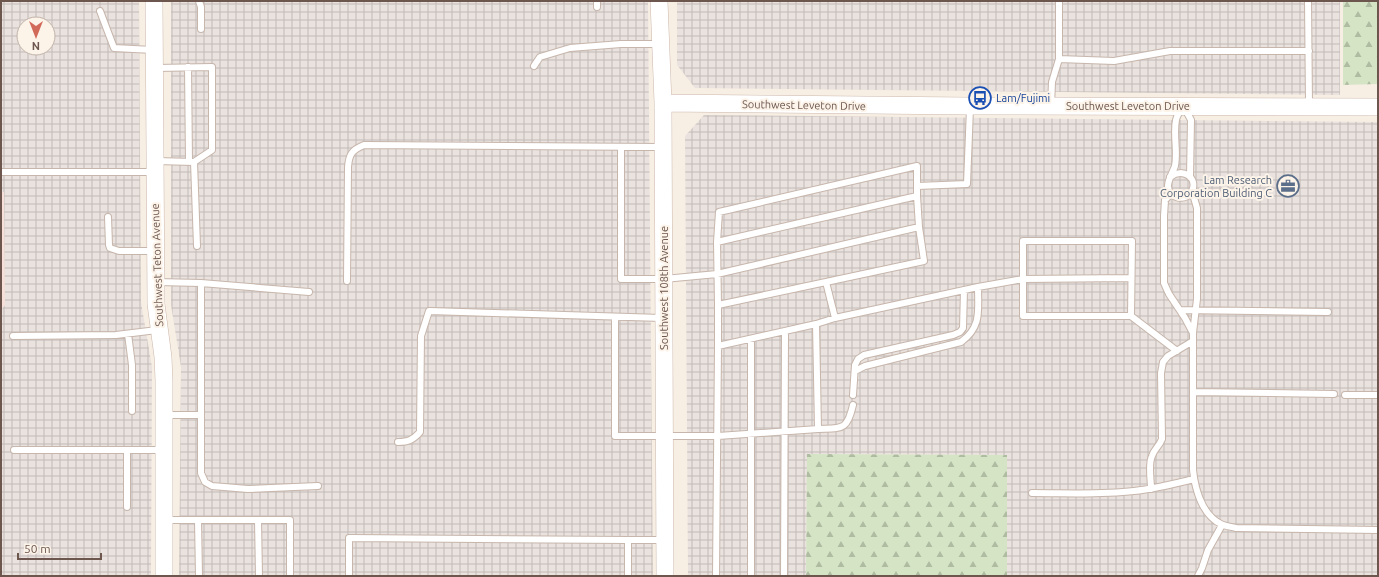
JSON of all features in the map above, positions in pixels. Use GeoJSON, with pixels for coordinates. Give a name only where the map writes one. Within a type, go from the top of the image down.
{"type":"FeatureCollection","features":[{"type":"Feature","properties":{"kind":"street","name":"Southwest Teton Avenue"},"geometry":{"type":"LineString","coordinates":[[154,1],[155,251],[159,330],[163,357],[164,576]]}},
{"type":"Feature","properties":{"kind":"street","name":"Southwest 108th Avenue"},"geometry":{"type":"LineString","coordinates":[[659,1],[663,103],[665,576]]}},
{"type":"Feature","properties":{"kind":"street","name":"Southwest Leveton Drive"},"geometry":{"type":"LineString","coordinates":[[663,103],[970,106],[1378,107]]}},
{"type":"Feature","properties":{"kind":"lane"},"geometry":{"type":"LineString","coordinates":[[199,1],[201,29]]}},
{"type":"Feature","properties":{"kind":"lane"},"geometry":{"type":"LineString","coordinates":[[1051,106],[1052,82],[1059,59],[1059,1]]}},
{"type":"Feature","properties":{"kind":"lane"},"geometry":{"type":"LineString","coordinates":[[1308,1],[1309,107]]}},
{"type":"Feature","properties":{"kind":"lane"},"geometry":{"type":"LineString","coordinates":[[100,11],[114,48],[154,50]]}},
{"type":"Feature","properties":{"kind":"lane"},"geometry":{"type":"LineString","coordinates":[[534,66],[540,57],[570,48],[621,44],[660,44]]}},
{"type":"Feature","properties":{"kind":"lane"},"geometry":{"type":"LineString","coordinates":[[1059,59],[1114,61],[1170,51],[1309,51]]}},
{"type":"Feature","properties":{"kind":"lane"},"geometry":{"type":"LineString","coordinates":[[188,67],[191,162],[197,246]]}},
{"type":"Feature","properties":{"kind":"lane"},"geometry":{"type":"LineString","coordinates":[[1,172],[155,167],[191,162],[212,150],[212,67],[154,68]]}},
{"type":"Feature","properties":{"kind":"lane"},"geometry":{"type":"LineString","coordinates":[[917,186],[967,184],[970,106]]}},
{"type":"Feature","properties":{"kind":"lane"},"geometry":{"type":"LineString","coordinates":[[1192,191],[1188,196],[1182,198],[1175,197],[1168,189],[1170,177],[1175,166],[1176,119],[1184,107],[1191,120],[1190,177],[1197,208],[1197,299],[1193,333],[1193,470],[1195,488],[1202,503],[1212,517],[1222,525],[1236,528],[1378,530]]}},
{"type":"Feature","properties":{"kind":"lane"},"geometry":{"type":"LineString","coordinates":[[347,281],[348,167],[349,156],[356,148],[364,145],[663,147]]}},
{"type":"Feature","properties":{"kind":"lane"},"geometry":{"type":"LineString","coordinates":[[621,147],[621,279],[664,279],[717,274],[919,227]]}},
{"type":"Feature","properties":{"kind":"lane"},"geometry":{"type":"LineString","coordinates":[[716,576],[718,436],[717,242],[719,212],[917,166],[919,227],[924,261],[718,305]]}},
{"type":"Feature","properties":{"kind":"lane"},"geometry":{"type":"LineString","coordinates":[[1170,177],[1175,173],[1181,172],[1190,177]]}},
{"type":"Feature","properties":{"kind":"lane"},"geometry":{"type":"LineString","coordinates":[[1171,194],[1165,200],[1164,283],[1193,333]]}},
{"type":"Feature","properties":{"kind":"lane"},"geometry":{"type":"LineString","coordinates":[[717,242],[917,196]]}},
{"type":"Feature","properties":{"kind":"lane"},"geometry":{"type":"LineString","coordinates":[[108,217],[110,248],[118,251],[155,251]]}},
{"type":"Feature","properties":{"kind":"lane"},"geometry":{"type":"LineString","coordinates":[[1131,316],[1132,241],[1023,241],[1023,316],[1131,316],[1177,351]]}},
{"type":"Feature","properties":{"kind":"lane"},"geometry":{"type":"LineString","coordinates":[[718,346],[816,324],[835,318],[978,287],[1023,279],[1132,278]]}},
{"type":"Feature","properties":{"kind":"lane"},"geometry":{"type":"LineString","coordinates":[[156,282],[201,283],[309,292]]}},
{"type":"Feature","properties":{"kind":"lane"},"geometry":{"type":"LineString","coordinates":[[826,282],[835,318]]}},
{"type":"Feature","properties":{"kind":"lane"},"geometry":{"type":"LineString","coordinates":[[201,283],[201,473],[205,482],[212,486],[248,489],[318,486]]}},
{"type":"Feature","properties":{"kind":"lane"},"geometry":{"type":"LineString","coordinates":[[855,371],[865,366],[961,342],[971,334],[976,327],[978,320],[978,287]]}},
{"type":"Feature","properties":{"kind":"lane"},"geometry":{"type":"LineString","coordinates":[[853,395],[855,365],[858,359],[864,355],[953,335],[960,332],[963,328],[964,321],[964,290]]}},
{"type":"Feature","properties":{"kind":"lane"},"geometry":{"type":"LineString","coordinates":[[1180,310],[1328,312]]}},
{"type":"Feature","properties":{"kind":"lane"},"geometry":{"type":"LineString","coordinates":[[398,442],[408,442],[415,438],[420,432],[421,336],[430,312],[664,318]]}},
{"type":"Feature","properties":{"kind":"lane"},"geometry":{"type":"LineString","coordinates":[[615,317],[615,436],[718,436],[836,428],[845,425],[850,419],[853,405]]}},
{"type":"Feature","properties":{"kind":"lane"},"geometry":{"type":"LineString","coordinates":[[816,324],[818,429]]}},
{"type":"Feature","properties":{"kind":"lane"},"geometry":{"type":"LineString","coordinates":[[13,336],[90,336],[128,334],[159,330]]}},
{"type":"Feature","properties":{"kind":"lane"},"geometry":{"type":"LineString","coordinates":[[784,576],[785,331]]}},
{"type":"Feature","properties":{"kind":"lane"},"geometry":{"type":"LineString","coordinates":[[128,334],[132,365],[132,411]]}},
{"type":"Feature","properties":{"kind":"lane"},"geometry":{"type":"LineString","coordinates":[[750,576],[751,339]]}},
{"type":"Feature","properties":{"kind":"lane"},"geometry":{"type":"LineString","coordinates":[[1151,489],[1151,457],[1160,445],[1162,439],[1161,372],[1163,362],[1168,356],[1193,341]]}},
{"type":"Feature","properties":{"kind":"lane"},"geometry":{"type":"LineString","coordinates":[[1193,392],[1334,394]]}},
{"type":"Feature","properties":{"kind":"lane"},"geometry":{"type":"LineString","coordinates":[[1345,395],[1378,395]]}},
{"type":"Feature","properties":{"kind":"lane"},"geometry":{"type":"LineString","coordinates":[[164,415],[201,415]]}},
{"type":"Feature","properties":{"kind":"lane"},"geometry":{"type":"LineString","coordinates":[[14,450],[164,450]]}},
{"type":"Feature","properties":{"kind":"lane"},"geometry":{"type":"LineString","coordinates":[[127,450],[127,507]]}},
{"type":"Feature","properties":{"kind":"lane"},"geometry":{"type":"LineString","coordinates":[[1032,493],[1111,493],[1151,489],[1194,479]]}},
{"type":"Feature","properties":{"kind":"lane"},"geometry":{"type":"LineString","coordinates":[[164,520],[290,520],[290,576]]}},
{"type":"Feature","properties":{"kind":"lane"},"geometry":{"type":"LineString","coordinates":[[198,520],[199,576]]}},
{"type":"Feature","properties":{"kind":"lane"},"geometry":{"type":"LineString","coordinates":[[258,520],[259,576]]}},
{"type":"Feature","properties":{"kind":"lane"},"geometry":{"type":"LineString","coordinates":[[1198,576],[1208,550],[1222,525]]}},
{"type":"Feature","properties":{"kind":"lane"},"geometry":{"type":"LineString","coordinates":[[349,576],[349,538],[665,540]]}},
{"type":"Feature","properties":{"kind":"lane"},"geometry":{"type":"LineString","coordinates":[[628,540],[628,576]]}},
{"type":"Feature","properties":{"kind":"lane"},"geometry":{"type":"LineString","coordinates":[[1202,568],[1203,576]]}},
{"type":"Feature","properties":{"kind":"shaded area"},"geometry":{"type":"Polygon","coordinates":[[[1,1],[139,1],[141,302],[152,367],[151,576],[1,576],[1,310],[5,305],[4,192],[1,192],[1,1]]]}},
{"type":"Feature","properties":{"kind":"shaded area"},"geometry":{"type":"Polygon","coordinates":[[[171,1],[648,1],[653,576],[179,576],[181,367],[171,305],[171,1]]]}},
{"type":"Feature","properties":{"kind":"shaded area"},"geometry":{"type":"Polygon","coordinates":[[[677,1],[1340,1],[1340,95],[695,88],[677,65],[677,1]]]}},
{"type":"Feature","properties":{"kind":"shaded area"},"geometry":{"type":"Polygon","coordinates":[[[704,115],[1378,122],[1378,576],[1007,576],[1007,455],[807,454],[806,576],[688,576],[685,136],[704,115]]]}},
{"type":"Feature","properties":{"kind":"shaded area"},"geometry":{"type":"Polygon","coordinates":[[[1,192],[4,192],[5,305],[1,310],[1,192]]]}},
{"type":"Feature","properties":{"kind":"green space"},"geometry":{"type":"Polygon","coordinates":[[[1343,1],[1378,1],[1378,84],[1343,85],[1343,1]]]}},
{"type":"Feature","properties":{"kind":"green space"},"geometry":{"type":"Polygon","coordinates":[[[807,454],[1007,455],[1007,576],[806,576],[807,454]]]}},
{"type":"Feature","properties":{"kind":"place","name":"Lam/Fujimi"},"geometry":{"type":"Point","coordinates":[980,98]}},
{"type":"Feature","properties":{"kind":"place","name":"Lam Research Corporation Building C"},"geometry":{"type":"Point","coordinates":[1288,186]}}]}
